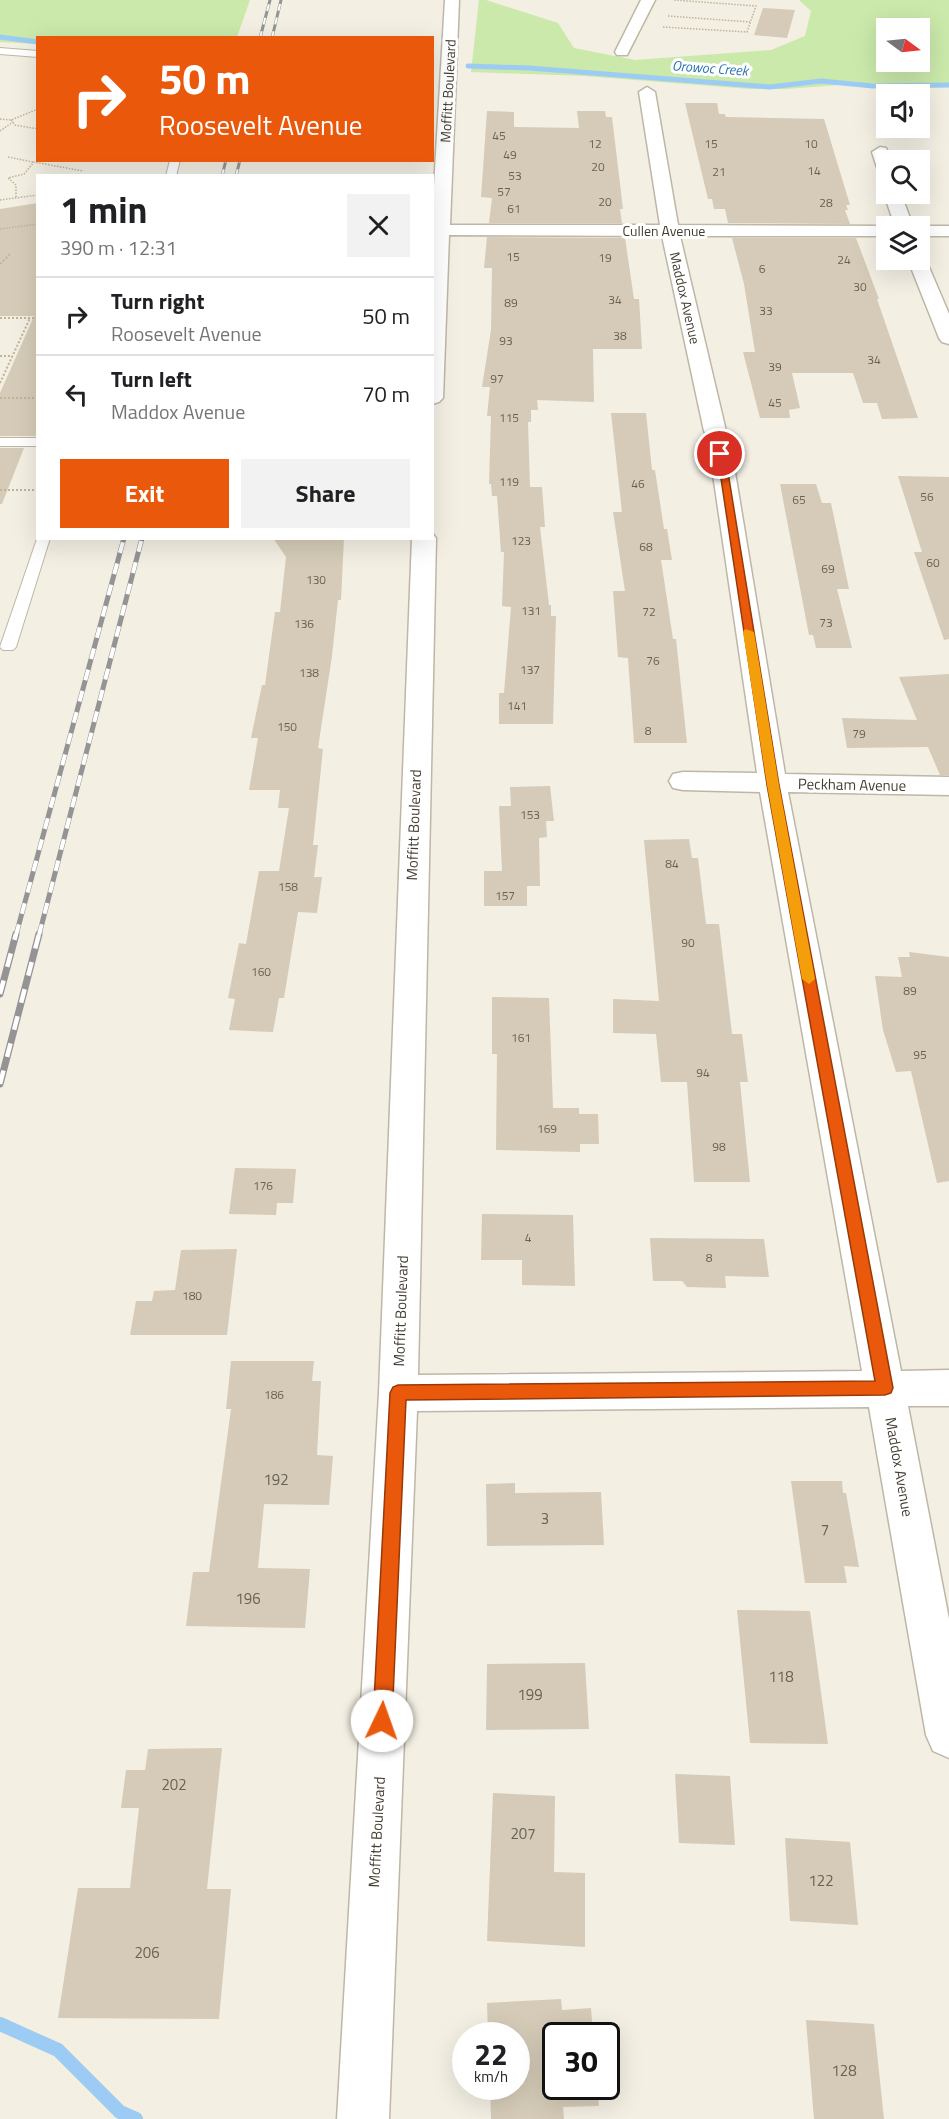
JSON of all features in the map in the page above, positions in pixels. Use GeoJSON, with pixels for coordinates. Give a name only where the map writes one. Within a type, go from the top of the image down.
{"type":"FeatureCollection","features":[{"type":"Feature","properties":{"kind":"street","name":"Moffitt Boulevard"},"geometry":{"type":"LineString","coordinates":[[434,361],[452,0]]}},
{"type":"Feature","properties":{"kind":"street"},"geometry":{"type":"LineString","coordinates":[[622,52],[648,0]]}},
{"type":"Feature","properties":{"kind":"street","name":"Maddox Avenue"},"geometry":{"type":"LineString","coordinates":[[647,92],[670,231],[718,443],[773,785],[949,1735]]}},
{"type":"Feature","properties":{"kind":"street","name":"Cullen Avenue"},"geometry":{"type":"LineString","coordinates":[[441,230],[876,231]]}},
{"type":"Feature","properties":{"kind":"street"},"geometry":{"type":"LineString","coordinates":[[930,231],[949,231]]}},
{"type":"Feature","properties":{"kind":"street"},"geometry":{"type":"LineString","coordinates":[[921,270],[949,338]]}},
{"type":"Feature","properties":{"kind":"street","name":"Moffitt Boulevard"},"geometry":{"type":"LineString","coordinates":[[363,2119],[398,1393],[424,540]]}},
{"type":"Feature","properties":{"kind":"street","name":"Peckham Avenue"},"geometry":{"type":"LineString","coordinates":[[683,781],[773,785],[949,786]]}},
{"type":"Feature","properties":{"kind":"street"},"geometry":{"type":"LineString","coordinates":[[398,1393],[949,1388]]}},
{"type":"Feature","properties":{"kind":"lane"},"geometry":{"type":"LineString","coordinates":[[0,51],[36,54]]}},
{"type":"Feature","properties":{"kind":"lane"},"geometry":{"type":"LineString","coordinates":[[0,442],[36,442]]}},
{"type":"Feature","properties":{"kind":"lane"},"geometry":{"type":"LineString","coordinates":[[8,646],[42,540]]}},
{"type":"Feature","properties":{"kind":"path"},"geometry":{"type":"LineString","coordinates":[[660,34],[664,26],[747,32],[756,6],[674,0]]}},
{"type":"Feature","properties":{"kind":"path"},"geometry":{"type":"LineString","coordinates":[[725,4],[727,0]]}},
{"type":"Feature","properties":{"kind":"path"},"geometry":{"type":"LineString","coordinates":[[668,16],[750,22]]}},
{"type":"Feature","properties":{"kind":"path"},"geometry":{"type":"LineString","coordinates":[[0,131],[19,114],[36,110]]}},
{"type":"Feature","properties":{"kind":"path"},"geometry":{"type":"LineString","coordinates":[[0,119],[36,128]]}},
{"type":"Feature","properties":{"kind":"path"},"geometry":{"type":"LineString","coordinates":[[8,157],[83,171]]}},
{"type":"Feature","properties":{"kind":"path"},"geometry":{"type":"LineString","coordinates":[[16,198],[16,184],[8,178],[24,174],[34,162]]}},
{"type":"Feature","properties":{"kind":"path"},"geometry":{"type":"LineString","coordinates":[[0,200],[36,195]]}},
{"type":"Feature","properties":{"kind":"path"},"geometry":{"type":"LineString","coordinates":[[0,229],[36,224]]}},
{"type":"Feature","properties":{"kind":"path"},"geometry":{"type":"LineString","coordinates":[[0,264],[11,253]]}},
{"type":"Feature","properties":{"kind":"path"},"geometry":{"type":"LineString","coordinates":[[0,318],[36,318]]}},
{"type":"Feature","properties":{"kind":"path"},"geometry":{"type":"LineString","coordinates":[[0,383],[30,318]]}},
{"type":"Feature","properties":{"kind":"path"},"geometry":{"type":"LineString","coordinates":[[0,356],[12,356]]}},
{"type":"Feature","properties":{"kind":"path"},"geometry":{"type":"LineString","coordinates":[[0,398],[36,398]]}},
{"type":"Feature","properties":{"kind":"path"},"geometry":{"type":"LineString","coordinates":[[0,490],[36,490]]}},
{"type":"Feature","properties":{"kind":"green space"},"geometry":{"type":"Polygon","coordinates":[[[0,0],[250,0],[237,36],[36,36],[36,44],[0,42],[0,0]]]}},
{"type":"Feature","properties":{"kind":"green space"},"geometry":{"type":"Polygon","coordinates":[[[479,0],[486,0],[558,23],[574,48],[635,60],[771,50],[805,36],[811,11],[799,0],[949,0],[949,86],[865,83],[786,89],[750,89],[584,76],[471,72],[479,0]]]}},
{"type":"Feature","properties":{"kind":"building"},"geometry":{"type":"Polygon","coordinates":[[[763,8],[795,10],[787,38],[754,35],[763,8]]]}},
{"type":"Feature","properties":{"kind":"building"},"geometry":{"type":"Polygon","coordinates":[[[685,103],[717,103],[719,114],[725,114],[726,117],[824,119],[850,205],[846,205],[848,210],[845,210],[850,224],[728,223],[725,209],[714,209],[712,199],[708,199],[685,103]]]}},
{"type":"Feature","properties":{"kind":"building"},"geometry":{"type":"Polygon","coordinates":[[[487,111],[514,112],[514,127],[579,128],[577,111],[605,111],[606,117],[612,117],[623,209],[620,209],[622,223],[489,223],[492,198],[481,197],[487,111]]]}},
{"type":"Feature","properties":{"kind":"building"},"geometry":{"type":"Polygon","coordinates":[[[36,203],[36,436],[0,436],[0,393],[34,316],[0,316],[0,209],[36,203]]]}},
{"type":"Feature","properties":{"kind":"building"},"geometry":{"type":"Polygon","coordinates":[[[487,237],[625,238],[634,299],[639,299],[642,349],[593,349],[594,402],[537,400],[538,410],[531,410],[531,422],[528,422],[530,487],[542,487],[545,527],[540,527],[549,605],[551,605],[551,616],[556,616],[553,724],[499,724],[499,693],[504,693],[511,607],[502,606],[504,552],[501,552],[497,496],[492,496],[491,484],[489,484],[491,416],[487,416],[490,387],[482,387],[491,330],[492,268],[484,268],[487,237]]]}},
{"type":"Feature","properties":{"kind":"building"},"geometry":{"type":"Polygon","coordinates":[[[732,238],[856,238],[879,299],[877,299],[918,418],[882,419],[877,403],[863,403],[853,373],[792,373],[800,408],[789,410],[790,418],[760,418],[743,352],[755,352],[744,284],[732,238]]]}},
{"type":"Feature","properties":{"kind":"building"},"geometry":{"type":"Polygon","coordinates":[[[611,413],[646,413],[652,470],[655,470],[664,529],[667,529],[672,560],[661,560],[673,639],[676,639],[687,743],[634,743],[628,658],[618,657],[613,591],[625,591],[613,512],[622,512],[611,413]]]}},
{"type":"Feature","properties":{"kind":"building"},"geometry":{"type":"Polygon","coordinates":[[[0,448],[24,448],[2,504],[0,504],[0,448]]]}},
{"type":"Feature","properties":{"kind":"building"},"geometry":{"type":"Polygon","coordinates":[[[898,476],[949,477],[949,639],[944,640],[914,552],[922,552],[898,476]]]}},
{"type":"Feature","properties":{"kind":"building"},"geometry":{"type":"Polygon","coordinates":[[[780,484],[816,484],[822,503],[831,503],[849,589],[837,589],[852,648],[816,648],[813,635],[809,635],[780,484]]]}},
{"type":"Feature","properties":{"kind":"building"},"geometry":{"type":"Polygon","coordinates":[[[274,540],[344,540],[341,600],[338,600],[318,748],[323,749],[313,845],[318,845],[314,877],[322,877],[317,913],[298,912],[284,998],[279,998],[273,1032],[229,1030],[235,999],[228,998],[239,943],[246,944],[259,871],[279,871],[289,808],[278,808],[280,790],[249,790],[258,738],[251,738],[262,685],[265,685],[275,612],[280,612],[286,557],[274,540]]]}},
{"type":"Feature","properties":{"kind":"building"},"geometry":{"type":"Polygon","coordinates":[[[949,674],[949,775],[940,775],[928,747],[847,748],[842,718],[917,720],[899,677],[949,674]]]}},
{"type":"Feature","properties":{"kind":"building"},"geometry":{"type":"Polygon","coordinates":[[[550,786],[554,821],[546,821],[547,837],[539,838],[540,886],[527,886],[527,906],[484,906],[484,871],[502,871],[499,806],[511,806],[510,787],[550,786]]]}},
{"type":"Feature","properties":{"kind":"building"},"geometry":{"type":"Polygon","coordinates":[[[689,839],[692,858],[698,858],[706,924],[719,924],[732,1034],[742,1034],[748,1082],[740,1082],[750,1182],[694,1182],[687,1082],[661,1082],[656,1034],[613,1033],[613,999],[659,1001],[644,840],[689,839]]]}},
{"type":"Feature","properties":{"kind":"building"},"geometry":{"type":"Polygon","coordinates":[[[909,952],[949,957],[949,1181],[937,1183],[911,1071],[896,1072],[883,1030],[875,976],[902,977],[898,957],[910,957],[909,952]]]}},
{"type":"Feature","properties":{"kind":"building"},"geometry":{"type":"Polygon","coordinates":[[[492,997],[549,998],[553,1108],[579,1108],[579,1114],[598,1114],[599,1144],[580,1144],[580,1152],[496,1150],[497,1054],[492,1054],[492,997]]]}},
{"type":"Feature","properties":{"kind":"building"},"geometry":{"type":"Polygon","coordinates":[[[235,1168],[296,1169],[293,1203],[277,1203],[276,1215],[229,1214],[235,1168]]]}},
{"type":"Feature","properties":{"kind":"building"},"geometry":{"type":"Polygon","coordinates":[[[482,1214],[573,1215],[575,1286],[522,1285],[522,1260],[481,1260],[482,1214]]]}},
{"type":"Feature","properties":{"kind":"building"},"geometry":{"type":"Polygon","coordinates":[[[650,1238],[764,1239],[769,1277],[725,1276],[726,1288],[687,1287],[682,1281],[653,1281],[650,1238]]]}},
{"type":"Feature","properties":{"kind":"building"},"geometry":{"type":"Polygon","coordinates":[[[237,1249],[227,1335],[130,1335],[136,1301],[152,1301],[154,1291],[175,1290],[181,1250],[237,1249]]]}},
{"type":"Feature","properties":{"kind":"building"},"geometry":{"type":"Polygon","coordinates":[[[231,1361],[314,1361],[312,1381],[321,1381],[317,1455],[333,1456],[329,1505],[264,1504],[258,1568],[310,1569],[305,1628],[186,1626],[193,1572],[209,1572],[231,1409],[226,1409],[231,1361]]]}},
{"type":"Feature","properties":{"kind":"building"},"geometry":{"type":"Polygon","coordinates":[[[791,1481],[842,1481],[859,1567],[844,1566],[847,1583],[805,1583],[791,1481]]]}},
{"type":"Feature","properties":{"kind":"building"},"geometry":{"type":"Polygon","coordinates":[[[515,1483],[515,1493],[601,1492],[604,1545],[487,1546],[486,1484],[515,1483]]]}},
{"type":"Feature","properties":{"kind":"building"},"geometry":{"type":"Polygon","coordinates":[[[737,1610],[810,1611],[828,1744],[750,1743],[737,1610]]]}},
{"type":"Feature","properties":{"kind":"building"},"geometry":{"type":"Polygon","coordinates":[[[585,1663],[589,1729],[486,1730],[487,1664],[585,1663]]]}},
{"type":"Feature","properties":{"kind":"building"},"geometry":{"type":"Polygon","coordinates":[[[222,1748],[207,1889],[231,1889],[219,2019],[58,2018],[78,1888],[130,1888],[139,1808],[121,1808],[126,1770],[145,1770],[148,1749],[222,1748]]]}},
{"type":"Feature","properties":{"kind":"building"},"geometry":{"type":"Polygon","coordinates":[[[675,1774],[730,1776],[735,1845],[679,1843],[675,1774]]]}},
{"type":"Feature","properties":{"kind":"building"},"geometry":{"type":"Polygon","coordinates":[[[493,1793],[555,1796],[554,1872],[585,1873],[585,1947],[487,1941],[493,1793]]]}},
{"type":"Feature","properties":{"kind":"building"},"geometry":{"type":"Polygon","coordinates":[[[785,1838],[850,1842],[858,1925],[790,1921],[785,1838]]]}},
{"type":"Feature","properties":{"kind":"building"},"geometry":{"type":"Polygon","coordinates":[[[561,1999],[562,2010],[591,2008],[592,2022],[542,2022],[542,2100],[598,2100],[599,2106],[563,2107],[564,2119],[491,2119],[490,2100],[530,2100],[530,2022],[488,2022],[487,2003],[561,1999]]]}},
{"type":"Feature","properties":{"kind":"building"},"geometry":{"type":"Polygon","coordinates":[[[806,2020],[874,2024],[884,2119],[814,2119],[806,2020]]]}},
{"type":"Feature","properties":{"kind":"waterway","name":"Orowoc Creek"},"geometry":{"type":"LineString","coordinates":[[0,37],[36,42]]}},
{"type":"Feature","properties":{"kind":"waterway","name":"Orowoc Creek"},"geometry":{"type":"LineString","coordinates":[[468,66],[529,68],[770,87],[821,81],[873,86],[949,85]]}},
{"type":"Feature","properties":{"kind":"waterway"},"geometry":{"type":"LineString","coordinates":[[0,2024],[58,2050],[120,2112],[136,2119]]}},
{"type":"Feature","properties":{"kind":"railway"},"geometry":{"type":"LineString","coordinates":[[261,36],[270,0]]}},
{"type":"Feature","properties":{"kind":"railway"},"geometry":{"type":"LineString","coordinates":[[272,36],[281,0]]}},
{"type":"Feature","properties":{"kind":"railway"},"geometry":{"type":"LineString","coordinates":[[222,174],[226,162]]}},
{"type":"Feature","properties":{"kind":"railway"},"geometry":{"type":"LineString","coordinates":[[236,174],[240,162]]}},
{"type":"Feature","properties":{"kind":"railway"},"geometry":{"type":"LineString","coordinates":[[16,935],[123,540]]}},
{"type":"Feature","properties":{"kind":"railway"},"geometry":{"type":"LineString","coordinates":[[39,935],[141,540]]}},
{"type":"Feature","properties":{"kind":"railway"},"geometry":{"type":"LineString","coordinates":[[0,994],[16,934]]}},
{"type":"Feature","properties":{"kind":"railway"},"geometry":{"type":"LineString","coordinates":[[0,1084],[39,934]]}},
{"type":"Feature","properties":{"kind":"slow traffic"},"geometry":{"type":"LineString","coordinates":[[749,632],[773,785],[809,979]]}},
{"type":"Feature","properties":{"kind":"route"},"geometry":{"type":"LineString","coordinates":[[382,1721],[398,1393],[885,1388],[773,785],[720,454]]}}]}
